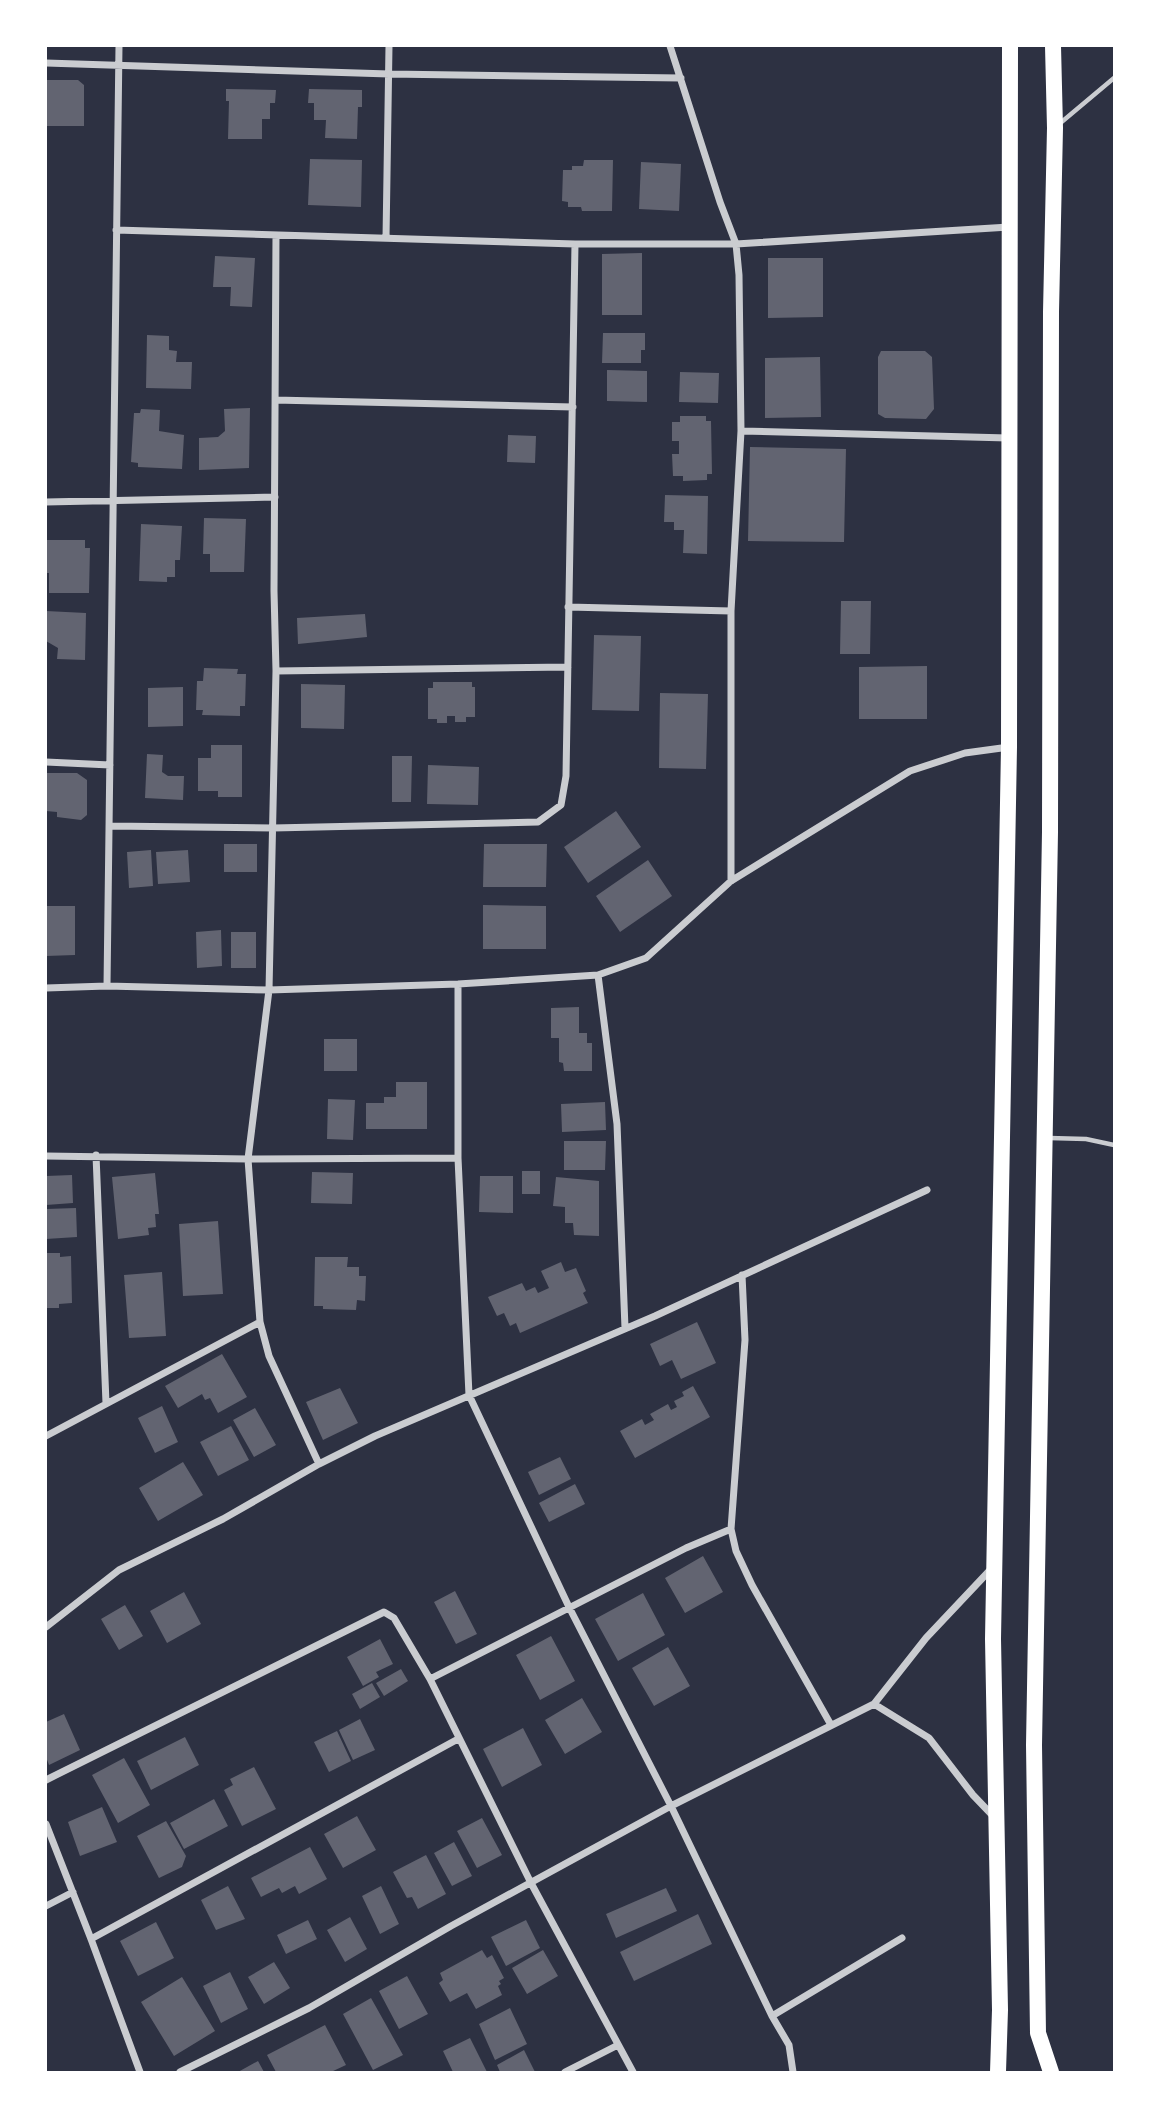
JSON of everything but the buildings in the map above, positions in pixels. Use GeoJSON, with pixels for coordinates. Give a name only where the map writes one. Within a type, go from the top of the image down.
{"type":"FeatureCollection","features":[{"type":"Feature","properties":{"kind":"highway"},"geometry":{"type":"LineString","coordinates":[[998,2073],[1000,2010],[993,1639],[1009,747],[1010,46]]}},
{"type":"Feature","properties":{"kind":"highway"},"geometry":{"type":"LineString","coordinates":[[1051,2073],[1038,2033],[1034,1745],[1050,832],[1051,312],[1055,128],[1053,46]]}},
{"type":"Feature","properties":{"kind":"street"},"geometry":{"type":"LineString","coordinates":[[107,986],[119,46]]}},
{"type":"Feature","properties":{"kind":"street"},"geometry":{"type":"LineString","coordinates":[[386,239],[389,46]]}},
{"type":"Feature","properties":{"kind":"street"},"geometry":{"type":"LineString","coordinates":[[670,46],[736,244],[739,275],[741,431],[731,611],[731,881]]}},
{"type":"Feature","properties":{"kind":"street"},"geometry":{"type":"LineString","coordinates":[[46,64],[389,74],[681,78]]}},
{"type":"Feature","properties":{"kind":"street"},"geometry":{"type":"LineString","coordinates":[[116,230],[575,244],[736,244],[1009,227]]}},
{"type":"Feature","properties":{"kind":"street"},"geometry":{"type":"LineString","coordinates":[[276,235],[276,671],[269,989],[248,1159],[260,1322],[269,1356],[319,1464]]}},
{"type":"Feature","properties":{"kind":"street"},"geometry":{"type":"LineString","coordinates":[[110,826],[273,828],[538,822],[561,805],[566,776],[575,244]]}},
{"type":"Feature","properties":{"kind":"street"},"geometry":{"type":"LineString","coordinates":[[275,400],[573,407]]}},
{"type":"Feature","properties":{"kind":"street"},"geometry":{"type":"LineString","coordinates":[[741,431],[1009,438]]}},
{"type":"Feature","properties":{"kind":"street"},"geometry":{"type":"LineString","coordinates":[[46,502],[275,497]]}},
{"type":"Feature","properties":{"kind":"street"},"geometry":{"type":"LineString","coordinates":[[568,607],[731,611]]}},
{"type":"Feature","properties":{"kind":"street"},"geometry":{"type":"LineString","coordinates":[[276,671],[568,667]]}},
{"type":"Feature","properties":{"kind":"street"},"geometry":{"type":"LineString","coordinates":[[46,988],[107,986],[269,989],[458,984],[598,975],[646,958],[731,881],[910,771],[965,753],[1009,747]]}},
{"type":"Feature","properties":{"kind":"street"},"geometry":{"type":"LineString","coordinates":[[46,762],[110,765]]}},
{"type":"Feature","properties":{"kind":"street"},"geometry":{"type":"LineString","coordinates":[[598,975],[617,1124],[625,1328]]}},
{"type":"Feature","properties":{"kind":"street"},"geometry":{"type":"LineString","coordinates":[[458,984],[458,1158],[469,1395],[569,1607],[772,2016],[789,2045],[793,2073]]}},
{"type":"Feature","properties":{"kind":"street"},"geometry":{"type":"LineString","coordinates":[[96,1155],[106,1404]]}},
{"type":"Feature","properties":{"kind":"street"},"geometry":{"type":"LineString","coordinates":[[46,1156],[458,1158]]}},
{"type":"Feature","properties":{"kind":"street"},"geometry":{"type":"LineString","coordinates":[[46,1627],[119,1570],[223,1518],[374,1436],[625,1328],[927,1190]]}},
{"type":"Feature","properties":{"kind":"street"},"geometry":{"type":"LineString","coordinates":[[742,1275],[745,1340],[730,1529],[752,1585],[831,1726]]}},
{"type":"Feature","properties":{"kind":"street"},"geometry":{"type":"LineString","coordinates":[[46,1436],[260,1322]]}},
{"type":"Feature","properties":{"kind":"street"},"geometry":{"type":"LineString","coordinates":[[430,1679],[686,1548],[730,1529]]}},
{"type":"Feature","properties":{"kind":"street"},"geometry":{"type":"LineString","coordinates":[[180,2073],[309,2008],[670,1806],[874,1704],[926,1639],[995,1565]]}},
{"type":"Feature","properties":{"kind":"street"},"geometry":{"type":"LineString","coordinates":[[46,1780],[384,1612],[394,1618],[430,1679],[531,1883],[633,2073]]}},
{"type":"Feature","properties":{"kind":"street"},"geometry":{"type":"LineString","coordinates":[[874,1704],[929,1738],[996,1820]]}},
{"type":"Feature","properties":{"kind":"street"},"geometry":{"type":"LineString","coordinates":[[91,1939],[458,1740]]}},
{"type":"Feature","properties":{"kind":"street"},"geometry":{"type":"LineString","coordinates":[[46,1824],[140,2073]]}},
{"type":"Feature","properties":{"kind":"street"},"geometry":{"type":"LineString","coordinates":[[46,1906],[73,1892]]}},
{"type":"Feature","properties":{"kind":"street"},"geometry":{"type":"LineString","coordinates":[[772,2016],[902,1938]]}},
{"type":"Feature","properties":{"kind":"street"},"geometry":{"type":"LineString","coordinates":[[565,2073],[618,2045]]}},
{"type":"Feature","properties":{"kind":"lane"},"geometry":{"type":"LineString","coordinates":[[1055,128],[1115,78]]}},
{"type":"Feature","properties":{"kind":"lane"},"geometry":{"type":"LineString","coordinates":[[1045,1138],[1086,1139],[1115,1145]]}}]}
